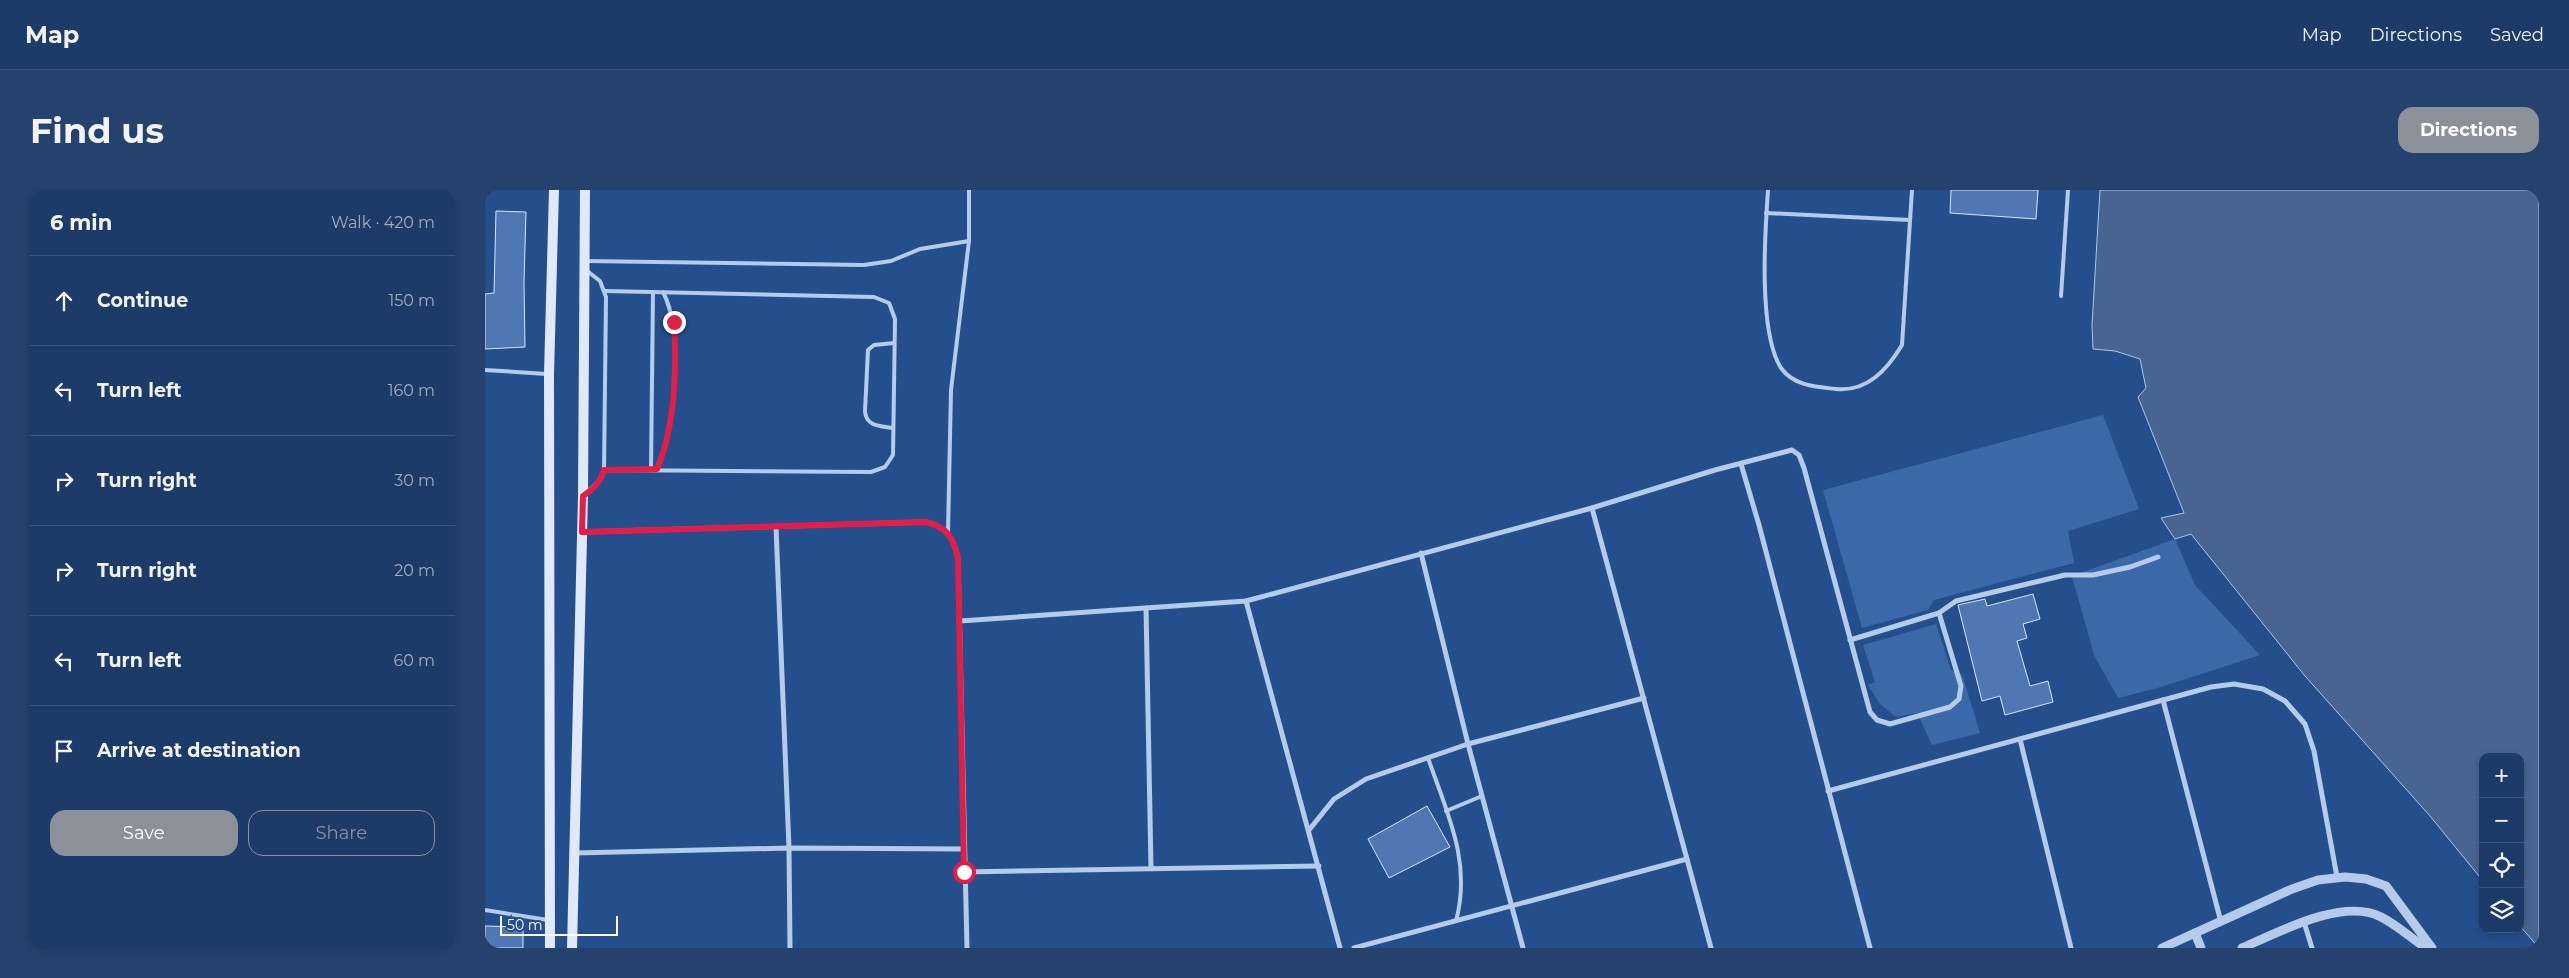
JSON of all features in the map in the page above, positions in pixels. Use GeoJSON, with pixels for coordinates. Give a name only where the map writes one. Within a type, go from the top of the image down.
{"type":"FeatureCollection","features":[{"type":"Feature","properties":{"kind":"main road"},"geometry":{"type":"LineString","coordinates":[[550,948],[549,374],[554,190]]}},
{"type":"Feature","properties":{"kind":"main road"},"geometry":{"type":"LineString","coordinates":[[571,948],[583,496],[585,190]]}},
{"type":"Feature","properties":{"kind":"street"},"geometry":{"type":"LineString","coordinates":[[960,621],[1246,601],[1592,508],[1792,450],[1799,454],[1804,468],[1870,712],[1877,720],[1890,724],[1950,707],[1959,699],[1961,686],[1939,613]]}},
{"type":"Feature","properties":{"kind":"street"},"geometry":{"type":"LineString","coordinates":[[1741,464],[1759,525],[1870,948]]}},
{"type":"Feature","properties":{"kind":"street"},"geometry":{"type":"LineString","coordinates":[[1592,508],[1711,948]]}},
{"type":"Feature","properties":{"kind":"street"},"geometry":{"type":"LineString","coordinates":[[582,532],[776,528],[926,522],[937,525],[949,532],[958,558],[967,948]]}},
{"type":"Feature","properties":{"kind":"street"},"geometry":{"type":"LineString","coordinates":[[776,528],[789,848],[790,948]]}},
{"type":"Feature","properties":{"kind":"street"},"geometry":{"type":"LineString","coordinates":[[1421,553],[1468,744],[1523,948]]}},
{"type":"Feature","properties":{"kind":"street"},"geometry":{"type":"LineString","coordinates":[[1850,640],[1939,613],[1956,601],[2065,575],[2093,575],[2130,567],[2158,557]]}},
{"type":"Feature","properties":{"kind":"street"},"geometry":{"type":"LineString","coordinates":[[1246,601],[1340,948]]}},
{"type":"Feature","properties":{"kind":"street"},"geometry":{"type":"LineString","coordinates":[[1146,608],[1151,868]]}},
{"type":"Feature","properties":{"kind":"street"},"geometry":{"type":"LineString","coordinates":[[1828,791],[2163,700],[2234,684],[2263,689],[2285,701],[2305,724],[2313,751],[2337,877]]}},
{"type":"Feature","properties":{"kind":"street"},"geometry":{"type":"LineString","coordinates":[[1309,830],[1334,799],[1346,790],[1366,780],[1468,744],[1644,698]]}},
{"type":"Feature","properties":{"kind":"street"},"geometry":{"type":"LineString","coordinates":[[2163,700],[2221,922]]}},
{"type":"Feature","properties":{"kind":"street"},"geometry":{"type":"LineString","coordinates":[[2020,739],[2071,948]]}},
{"type":"Feature","properties":{"kind":"street"},"geometry":{"type":"LineString","coordinates":[[574,853],[789,848],[964,849]]}},
{"type":"Feature","properties":{"kind":"street"},"geometry":{"type":"LineString","coordinates":[[1354,948],[1687,859]]}},
{"type":"Feature","properties":{"kind":"street"},"geometry":{"type":"LineString","coordinates":[[964,872],[1319,866]]}},
{"type":"Feature","properties":{"kind":"street"},"geometry":{"type":"LineString","coordinates":[[2162,948],[2292,889],[2318,880],[2337,877],[2366,878],[2386,886],[2432,948]]}},
{"type":"Feature","properties":{"kind":"street"},"geometry":{"type":"LineString","coordinates":[[2242,948],[2304,922],[2323,916],[2351,911],[2380,916],[2426,948]]}},
{"type":"Feature","properties":{"kind":"street"},"geometry":{"type":"LineString","coordinates":[[2304,922],[2312,948]]}},
{"type":"Feature","properties":{"kind":"street"},"geometry":{"type":"LineString","coordinates":[[2195,933],[2201,948]]}},
{"type":"Feature","properties":{"kind":"lane"},"geometry":{"type":"LineString","coordinates":[[949,532],[951,390],[969,241],[969,190]]}},
{"type":"Feature","properties":{"kind":"lane"},"geometry":{"type":"LineString","coordinates":[[1768,190],[1765,239],[1768,321],[1773,347],[1781,368],[1793,379],[1807,386],[1840,389],[1858,386],[1875,379],[1889,366],[1902,345],[1912,190]]}},
{"type":"Feature","properties":{"kind":"lane"},"geometry":{"type":"LineString","coordinates":[[2061,296],[2068,190]]}},
{"type":"Feature","properties":{"kind":"lane"},"geometry":{"type":"LineString","coordinates":[[1766,213],[1910,220]]}},
{"type":"Feature","properties":{"kind":"lane"},"geometry":{"type":"LineString","coordinates":[[584,265],[864,265],[891,261],[920,249],[969,241]]}},
{"type":"Feature","properties":{"kind":"lane"},"geometry":{"type":"LineString","coordinates":[[583,496],[597,485],[604,470],[605,291],[600,280],[584,265]]}},
{"type":"Feature","properties":{"kind":"lane"},"geometry":{"type":"LineString","coordinates":[[604,470],[878,471],[890,462],[893,455],[894,343],[894,313],[889,303],[880,298],[605,291]]}},
{"type":"Feature","properties":{"kind":"lane"},"geometry":{"type":"LineString","coordinates":[[651,469],[653,292]]}},
{"type":"Feature","properties":{"kind":"lane"},"geometry":{"type":"LineString","coordinates":[[657,469],[669,438],[672,421],[675,333],[672,312],[663,292]]}},
{"type":"Feature","properties":{"kind":"lane"},"geometry":{"type":"LineString","coordinates":[[893,428],[873,425],[867,419],[865,411],[868,350],[874,345],[894,343]]}},
{"type":"Feature","properties":{"kind":"lane"},"geometry":{"type":"LineString","coordinates":[[485,370],[549,374]]}},
{"type":"Feature","properties":{"kind":"lane"},"geometry":{"type":"LineString","coordinates":[[1428,758],[1458,845],[1462,870],[1462,893],[1456,921]]}},
{"type":"Feature","properties":{"kind":"lane"},"geometry":{"type":"LineString","coordinates":[[1446,811],[1482,796]]}},
{"type":"Feature","properties":{"kind":"lane"},"geometry":{"type":"LineString","coordinates":[[485,910],[550,920]]}},
{"type":"Feature","properties":{"kind":"shaded area"},"geometry":{"type":"Polygon","coordinates":[[[2100,190],[2539,190],[2539,948],[2524,931],[2524,753],[2479,753],[2479,876],[2430,816],[2305,676],[2191,534],[2175,539],[2161,518],[2184,513],[2138,397],[2146,388],[2140,359],[2115,351],[2093,349],[2092,325],[2100,190]]]}},
{"type":"Feature","properties":{"kind":"shaded area"},"geometry":{"type":"Polygon","coordinates":[[[2103,415],[2139,509],[2068,531],[2074,563],[1934,600],[1928,610],[1862,628],[1823,490],[2103,415]]]}},
{"type":"Feature","properties":{"kind":"shaded area"},"geometry":{"type":"Polygon","coordinates":[[[2175,539],[2195,585],[2260,655],[2161,687],[2118,698],[2094,655],[2072,576],[2175,539]]]}},
{"type":"Feature","properties":{"kind":"shaded area"},"geometry":{"type":"Polygon","coordinates":[[[1936,624],[1951,670],[1962,674],[1980,733],[1932,745],[1917,713],[1896,717],[1880,704],[1868,685],[1875,682],[1863,645],[1936,624]]]}},
{"type":"Feature","properties":{"kind":"building"},"geometry":{"type":"Polygon","coordinates":[[[1951,190],[2038,190],[2036,219],[1950,213],[1951,190]]]}},
{"type":"Feature","properties":{"kind":"building"},"geometry":{"type":"Polygon","coordinates":[[[496,211],[526,212],[525,347],[485,349],[485,294],[494,293],[496,211]]]}},
{"type":"Feature","properties":{"kind":"building"},"geometry":{"type":"Polygon","coordinates":[[[2033,594],[2040,619],[2023,624],[2027,638],[2017,641],[2030,686],[2048,681],[2053,702],[2005,715],[2000,696],[1982,701],[1958,605],[1985,599],[1987,606],[2033,594]]]}},
{"type":"Feature","properties":{"kind":"building"},"geometry":{"type":"Polygon","coordinates":[[[1427,806],[1450,847],[1389,878],[1368,839],[1427,806]]]}},
{"type":"Feature","properties":{"kind":"building"},"geometry":{"type":"Polygon","coordinates":[[[485,926],[523,927],[523,948],[485,948],[485,926]]]}},
{"type":"Feature","properties":{"kind":"route"},"geometry":{"type":"LineString","coordinates":[[674,322],[672,421],[664,454],[657,469],[604,470],[593,490],[583,496],[582,532],[776,528],[926,522],[937,525],[949,532],[958,558],[964,872]]}}]}
